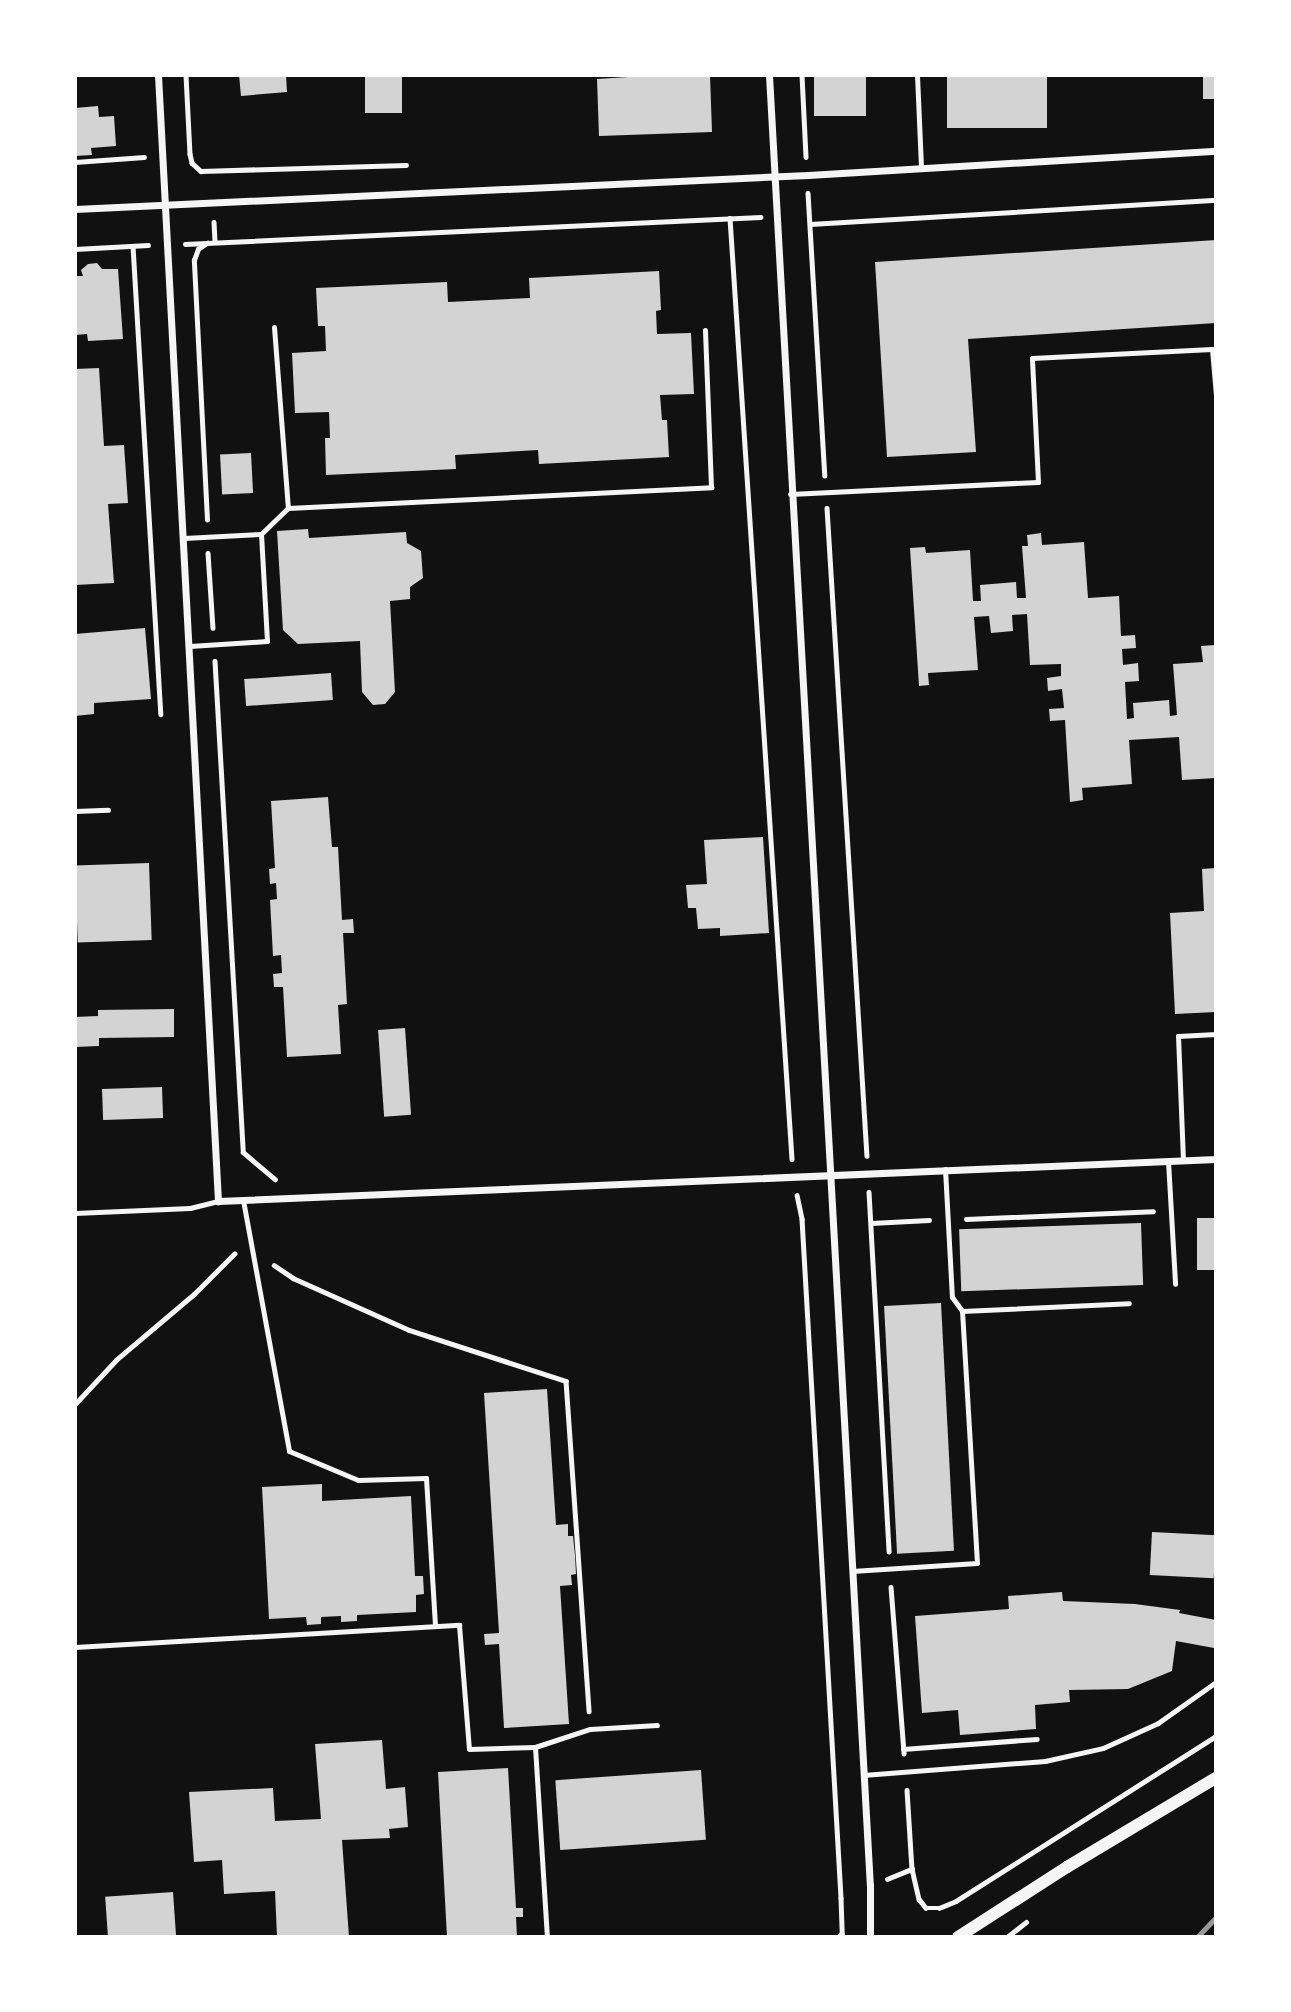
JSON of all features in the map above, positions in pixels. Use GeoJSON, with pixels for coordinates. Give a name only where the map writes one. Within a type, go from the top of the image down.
{"type":"FeatureCollection","features":[{"type":"Feature","properties":{"kind":"street"},"geometry":{"type":"LineString","coordinates":[[158,75],[218,1201],[1216,1159]]}},
{"type":"Feature","properties":{"kind":"street"},"geometry":{"type":"LineString","coordinates":[[768,75],[870,1937]]}},
{"type":"Feature","properties":{"kind":"street"},"geometry":{"type":"LineString","coordinates":[[75,209],[807,175],[1216,151]]}},
{"type":"Feature","properties":{"kind":"street"},"geometry":{"type":"LineString","coordinates":[[958,1937],[1067,1867],[1216,1778]]}},
{"type":"Feature","properties":{"kind":"lane"},"geometry":{"type":"LineString","coordinates":[[918,75],[920,168]]}},
{"type":"Feature","properties":{"kind":"lane"},"geometry":{"type":"LineString","coordinates":[[274,327],[288,508]]}},
{"type":"Feature","properties":{"kind":"lane"},"geometry":{"type":"LineString","coordinates":[[184,538],[261,534],[288,508],[711,487],[705,330]]}},
{"type":"Feature","properties":{"kind":"lane"},"geometry":{"type":"LineString","coordinates":[[790,494],[1038,482],[1032,358],[1212,349],[1216,397]]}},
{"type":"Feature","properties":{"kind":"lane"},"geometry":{"type":"LineString","coordinates":[[190,646],[267,641],[261,534]]}},
{"type":"Feature","properties":{"kind":"lane"},"geometry":{"type":"LineString","coordinates":[[75,811],[108,810]]}},
{"type":"Feature","properties":{"kind":"lane"},"geometry":{"type":"LineString","coordinates":[[1183,1160],[1178,1036],[1216,1034]]}},
{"type":"Feature","properties":{"kind":"lane"},"geometry":{"type":"LineString","coordinates":[[1168,1161],[1175,1284]]}},
{"type":"Feature","properties":{"kind":"lane"},"geometry":{"type":"LineString","coordinates":[[852,1571],[977,1563],[962,1311],[952,1297],[945,1169]]}},
{"type":"Feature","properties":{"kind":"lane"},"geometry":{"type":"LineString","coordinates":[[243,1200],[289,1451],[358,1480],[426,1478],[435,1626]]}},
{"type":"Feature","properties":{"kind":"lane"},"geometry":{"type":"LineString","coordinates":[[75,1213],[190,1208],[218,1201]]}},
{"type":"Feature","properties":{"kind":"lane"},"geometry":{"type":"LineString","coordinates":[[962,1311],[1129,1303]]}},
{"type":"Feature","properties":{"kind":"lane"},"geometry":{"type":"LineString","coordinates":[[75,1647],[458,1625],[469,1749],[535,1747],[590,1729],[657,1725]]}},
{"type":"Feature","properties":{"kind":"lane"},"geometry":{"type":"LineString","coordinates":[[863,1776],[1045,1761],[1103,1748],[1158,1723],[1216,1682]]}},
{"type":"Feature","properties":{"kind":"lane"},"geometry":{"type":"LineString","coordinates":[[535,1747],[547,1937]]}},
{"type":"Feature","properties":{"kind":"path"},"geometry":{"type":"LineString","coordinates":[[186,75],[190,154],[192,163],[201,171],[212,173],[406,165]]}},
{"type":"Feature","properties":{"kind":"path"},"geometry":{"type":"LineString","coordinates":[[802,75],[890,1569],[912,1869],[919,1899],[926,1908],[939,1908],[956,1901],[1216,1736]]}},
{"type":"Feature","properties":{"kind":"path"},"geometry":{"type":"LineString","coordinates":[[75,162],[190,154]]}},
{"type":"Feature","properties":{"kind":"path"},"geometry":{"type":"LineString","coordinates":[[810,224],[1216,200]]}},
{"type":"Feature","properties":{"kind":"path"},"geometry":{"type":"LineString","coordinates":[[75,249],[810,216]]}},
{"type":"Feature","properties":{"kind":"path"},"geometry":{"type":"LineString","coordinates":[[730,218],[792,1160],[803,1247],[841,1898],[842,1934],[839,1937]]}},
{"type":"Feature","properties":{"kind":"path"},"geometry":{"type":"LineString","coordinates":[[207,243],[198,249],[194,260],[243,1152],[273,1179],[286,1179]]}},
{"type":"Feature","properties":{"kind":"path"},"geometry":{"type":"LineString","coordinates":[[133,246],[161,714]]}},
{"type":"Feature","properties":{"kind":"path"},"geometry":{"type":"LineString","coordinates":[[779,1160],[792,1160]]}},
{"type":"Feature","properties":{"kind":"path"},"geometry":{"type":"LineString","coordinates":[[871,1223],[1171,1210]]}},
{"type":"Feature","properties":{"kind":"path"},"geometry":{"type":"LineString","coordinates":[[75,1404],[116,1360],[194,1294],[250,1239],[274,1265],[305,1283],[409,1330],[566,1381],[590,1729]]}},
{"type":"Feature","properties":{"kind":"path"},"geometry":{"type":"LineString","coordinates":[[903,1749],[1037,1740]]}},
{"type":"Feature","properties":{"kind":"building"},"geometry":{"type":"Polygon","coordinates":[[[239,75],[286,75],[287,92],[241,96],[239,75]]]}},
{"type":"Feature","properties":{"kind":"building"},"geometry":{"type":"Polygon","coordinates":[[[365,75],[402,75],[402,113],[365,113],[365,75]]]}},
{"type":"Feature","properties":{"kind":"building"},"geometry":{"type":"Polygon","coordinates":[[[710,75],[712,132],[599,136],[597,79],[710,75]]]}},
{"type":"Feature","properties":{"kind":"building"},"geometry":{"type":"Polygon","coordinates":[[[814,75],[866,75],[866,116],[814,116],[814,75]]]}},
{"type":"Feature","properties":{"kind":"building"},"geometry":{"type":"Polygon","coordinates":[[[947,75],[1047,75],[1047,128],[947,128],[947,75]]]}},
{"type":"Feature","properties":{"kind":"building"},"geometry":{"type":"Polygon","coordinates":[[[1203,75],[1216,75],[1216,99],[1203,99],[1203,75]]]}},
{"type":"Feature","properties":{"kind":"building"},"geometry":{"type":"Polygon","coordinates":[[[98,106],[99,117],[114,116],[116,146],[91,148],[92,155],[75,156],[75,108],[98,106]]]}},
{"type":"Feature","properties":{"kind":"building"},"geometry":{"type":"Polygon","coordinates":[[[1216,240],[1216,323],[968,339],[976,452],[887,457],[875,262],[1216,240]]]}},
{"type":"Feature","properties":{"kind":"building"},"geometry":{"type":"Polygon","coordinates":[[[97,263],[102,269],[118,269],[123,339],[88,341],[87,334],[75,335],[75,276],[83,276],[81,270],[88,264],[97,263]]]}},
{"type":"Feature","properties":{"kind":"building"},"geometry":{"type":"Polygon","coordinates":[[[659,271],[661,310],[656,311],[657,334],[691,333],[694,394],[660,395],[662,420],[667,420],[669,457],[539,464],[538,450],[455,455],[456,469],[326,475],[325,438],[330,438],[329,412],[295,413],[292,353],[326,351],[325,326],[318,326],[316,288],[447,282],[448,302],[530,298],[529,278],[659,271]]]}},
{"type":"Feature","properties":{"kind":"building"},"geometry":{"type":"Polygon","coordinates":[[[99,368],[104,446],[124,445],[128,503],[108,504],[114,583],[75,585],[75,369],[99,368]]]}},
{"type":"Feature","properties":{"kind":"building"},"geometry":{"type":"Polygon","coordinates":[[[251,453],[253,493],[222,495],[220,455],[251,453]]]}},
{"type":"Feature","properties":{"kind":"building"},"geometry":{"type":"Polygon","coordinates":[[[308,529],[309,538],[406,532],[407,543],[421,551],[423,578],[410,587],[410,599],[390,601],[395,692],[385,704],[373,705],[362,692],[360,641],[298,644],[283,630],[277,531],[308,529]]]}},
{"type":"Feature","properties":{"kind":"building"},"geometry":{"type":"Polygon","coordinates":[[[1041,533],[1042,545],[1084,542],[1088,598],[1119,596],[1121,636],[1135,635],[1136,648],[1122,649],[1123,665],[1138,663],[1139,681],[1125,682],[1127,719],[1134,718],[1133,703],[1169,700],[1170,716],[1177,715],[1173,664],[1203,662],[1201,646],[1215,645],[1216,778],[1182,780],[1179,737],[1129,740],[1132,784],[1082,788],[1083,800],[1070,802],[1065,720],[1050,721],[1049,709],[1064,708],[1062,689],[1048,691],[1047,678],[1061,676],[1061,664],[1030,665],[1027,614],[1012,615],[1013,631],[991,633],[989,616],[974,617],[978,670],[928,673],[929,685],[919,686],[910,548],[925,547],[926,553],[970,550],[973,601],[981,601],[980,585],[1016,582],[1017,598],[1026,598],[1022,546],[1028,546],[1027,535],[1041,533]]]}},
{"type":"Feature","properties":{"kind":"building"},"geometry":{"type":"Polygon","coordinates":[[[145,628],[151,699],[94,703],[94,714],[75,716],[75,634],[145,628]]]}},
{"type":"Feature","properties":{"kind":"building"},"geometry":{"type":"Polygon","coordinates":[[[331,673],[333,700],[246,706],[244,679],[331,673]]]}},
{"type":"Feature","properties":{"kind":"building"},"geometry":{"type":"Polygon","coordinates":[[[328,797],[332,847],[338,847],[342,920],[353,919],[354,933],[343,933],[347,1004],[338,1005],[341,1054],[287,1057],[283,987],[274,987],[273,974],[282,973],[281,955],[273,956],[270,900],[277,899],[276,883],[270,884],[269,869],[275,868],[271,801],[328,797]]]}},
{"type":"Feature","properties":{"kind":"building"},"geometry":{"type":"Polygon","coordinates":[[[763,837],[769,933],[720,936],[720,928],[698,929],[696,908],[688,908],[686,885],[707,884],[704,840],[763,837]]]}},
{"type":"Feature","properties":{"kind":"building"},"geometry":{"type":"Polygon","coordinates":[[[149,863],[152,940],[78,943],[75,866],[149,863]]]}},
{"type":"Feature","properties":{"kind":"building"},"geometry":{"type":"Polygon","coordinates":[[[1216,868],[1216,1012],[1175,1014],[1170,913],[1204,911],[1202,869],[1216,868]]]}},
{"type":"Feature","properties":{"kind":"building"},"geometry":{"type":"Polygon","coordinates":[[[174,1009],[174,1037],[99,1038],[99,1046],[75,1047],[75,1017],[98,1016],[98,1010],[174,1009]]]}},
{"type":"Feature","properties":{"kind":"building"},"geometry":{"type":"Polygon","coordinates":[[[405,1028],[411,1115],[384,1117],[378,1030],[405,1028]]]}},
{"type":"Feature","properties":{"kind":"building"},"geometry":{"type":"Polygon","coordinates":[[[162,1087],[163,1118],[103,1120],[102,1089],[162,1087]]]}},
{"type":"Feature","properties":{"kind":"building"},"geometry":{"type":"Polygon","coordinates":[[[1197,1218],[1216,1218],[1216,1270],[1197,1270],[1197,1218]]]}},
{"type":"Feature","properties":{"kind":"building"},"geometry":{"type":"Polygon","coordinates":[[[1141,1223],[1143,1285],[961,1291],[959,1229],[1141,1223]]]}},
{"type":"Feature","properties":{"kind":"building"},"geometry":{"type":"Polygon","coordinates":[[[941,1303],[954,1551],[897,1554],[884,1306],[941,1303]]]}},
{"type":"Feature","properties":{"kind":"building"},"geometry":{"type":"Polygon","coordinates":[[[547,1389],[556,1525],[568,1524],[568,1536],[573,1536],[575,1555],[576,1574],[571,1575],[572,1585],[560,1586],[569,1724],[504,1728],[499,1644],[485,1645],[484,1634],[499,1633],[484,1393],[547,1389]]]}},
{"type":"Feature","properties":{"kind":"building"},"geometry":{"type":"Polygon","coordinates":[[[322,1484],[322,1501],[411,1496],[415,1576],[423,1576],[424,1594],[416,1595],[416,1612],[357,1615],[357,1621],[341,1622],[341,1616],[321,1617],[321,1624],[307,1625],[306,1617],[269,1619],[262,1487],[322,1484]]]}},
{"type":"Feature","properties":{"kind":"building"},"geometry":{"type":"Polygon","coordinates":[[[1152,1532],[1216,1535],[1214,1578],[1150,1575],[1152,1532]]]}},
{"type":"Feature","properties":{"kind":"building"},"geometry":{"type":"Polygon","coordinates":[[[1062,1592],[1063,1601],[1135,1604],[1180,1610],[1179,1613],[1216,1620],[1214,1648],[1176,1641],[1172,1671],[1128,1689],[1069,1690],[1070,1702],[1035,1705],[1036,1729],[960,1735],[958,1710],[922,1713],[915,1616],[1009,1609],[1008,1596],[1062,1592]]]}},
{"type":"Feature","properties":{"kind":"building"},"geometry":{"type":"Polygon","coordinates":[[[382,1740],[386,1789],[405,1787],[408,1827],[389,1829],[390,1838],[342,1840],[349,1937],[277,1937],[275,1891],[224,1894],[222,1860],[194,1862],[189,1792],[273,1788],[275,1821],[321,1819],[315,1744],[382,1740]]]}},
{"type":"Feature","properties":{"kind":"building"},"geometry":{"type":"Polygon","coordinates":[[[508,1768],[516,1908],[523,1908],[523,1917],[516,1917],[517,1937],[447,1937],[438,1772],[508,1768]]]}},
{"type":"Feature","properties":{"kind":"building"},"geometry":{"type":"Polygon","coordinates":[[[701,1770],[706,1840],[560,1850],[555,1780],[701,1770]]]}},
{"type":"Feature","properties":{"kind":"building"},"geometry":{"type":"Polygon","coordinates":[[[173,1892],[176,1937],[108,1937],[105,1897],[173,1892]]]}},
{"type":"Feature","properties":{"kind":"railway"},"geometry":{"type":"LineString","coordinates":[[1197,1937],[1216,1917]]}}]}
